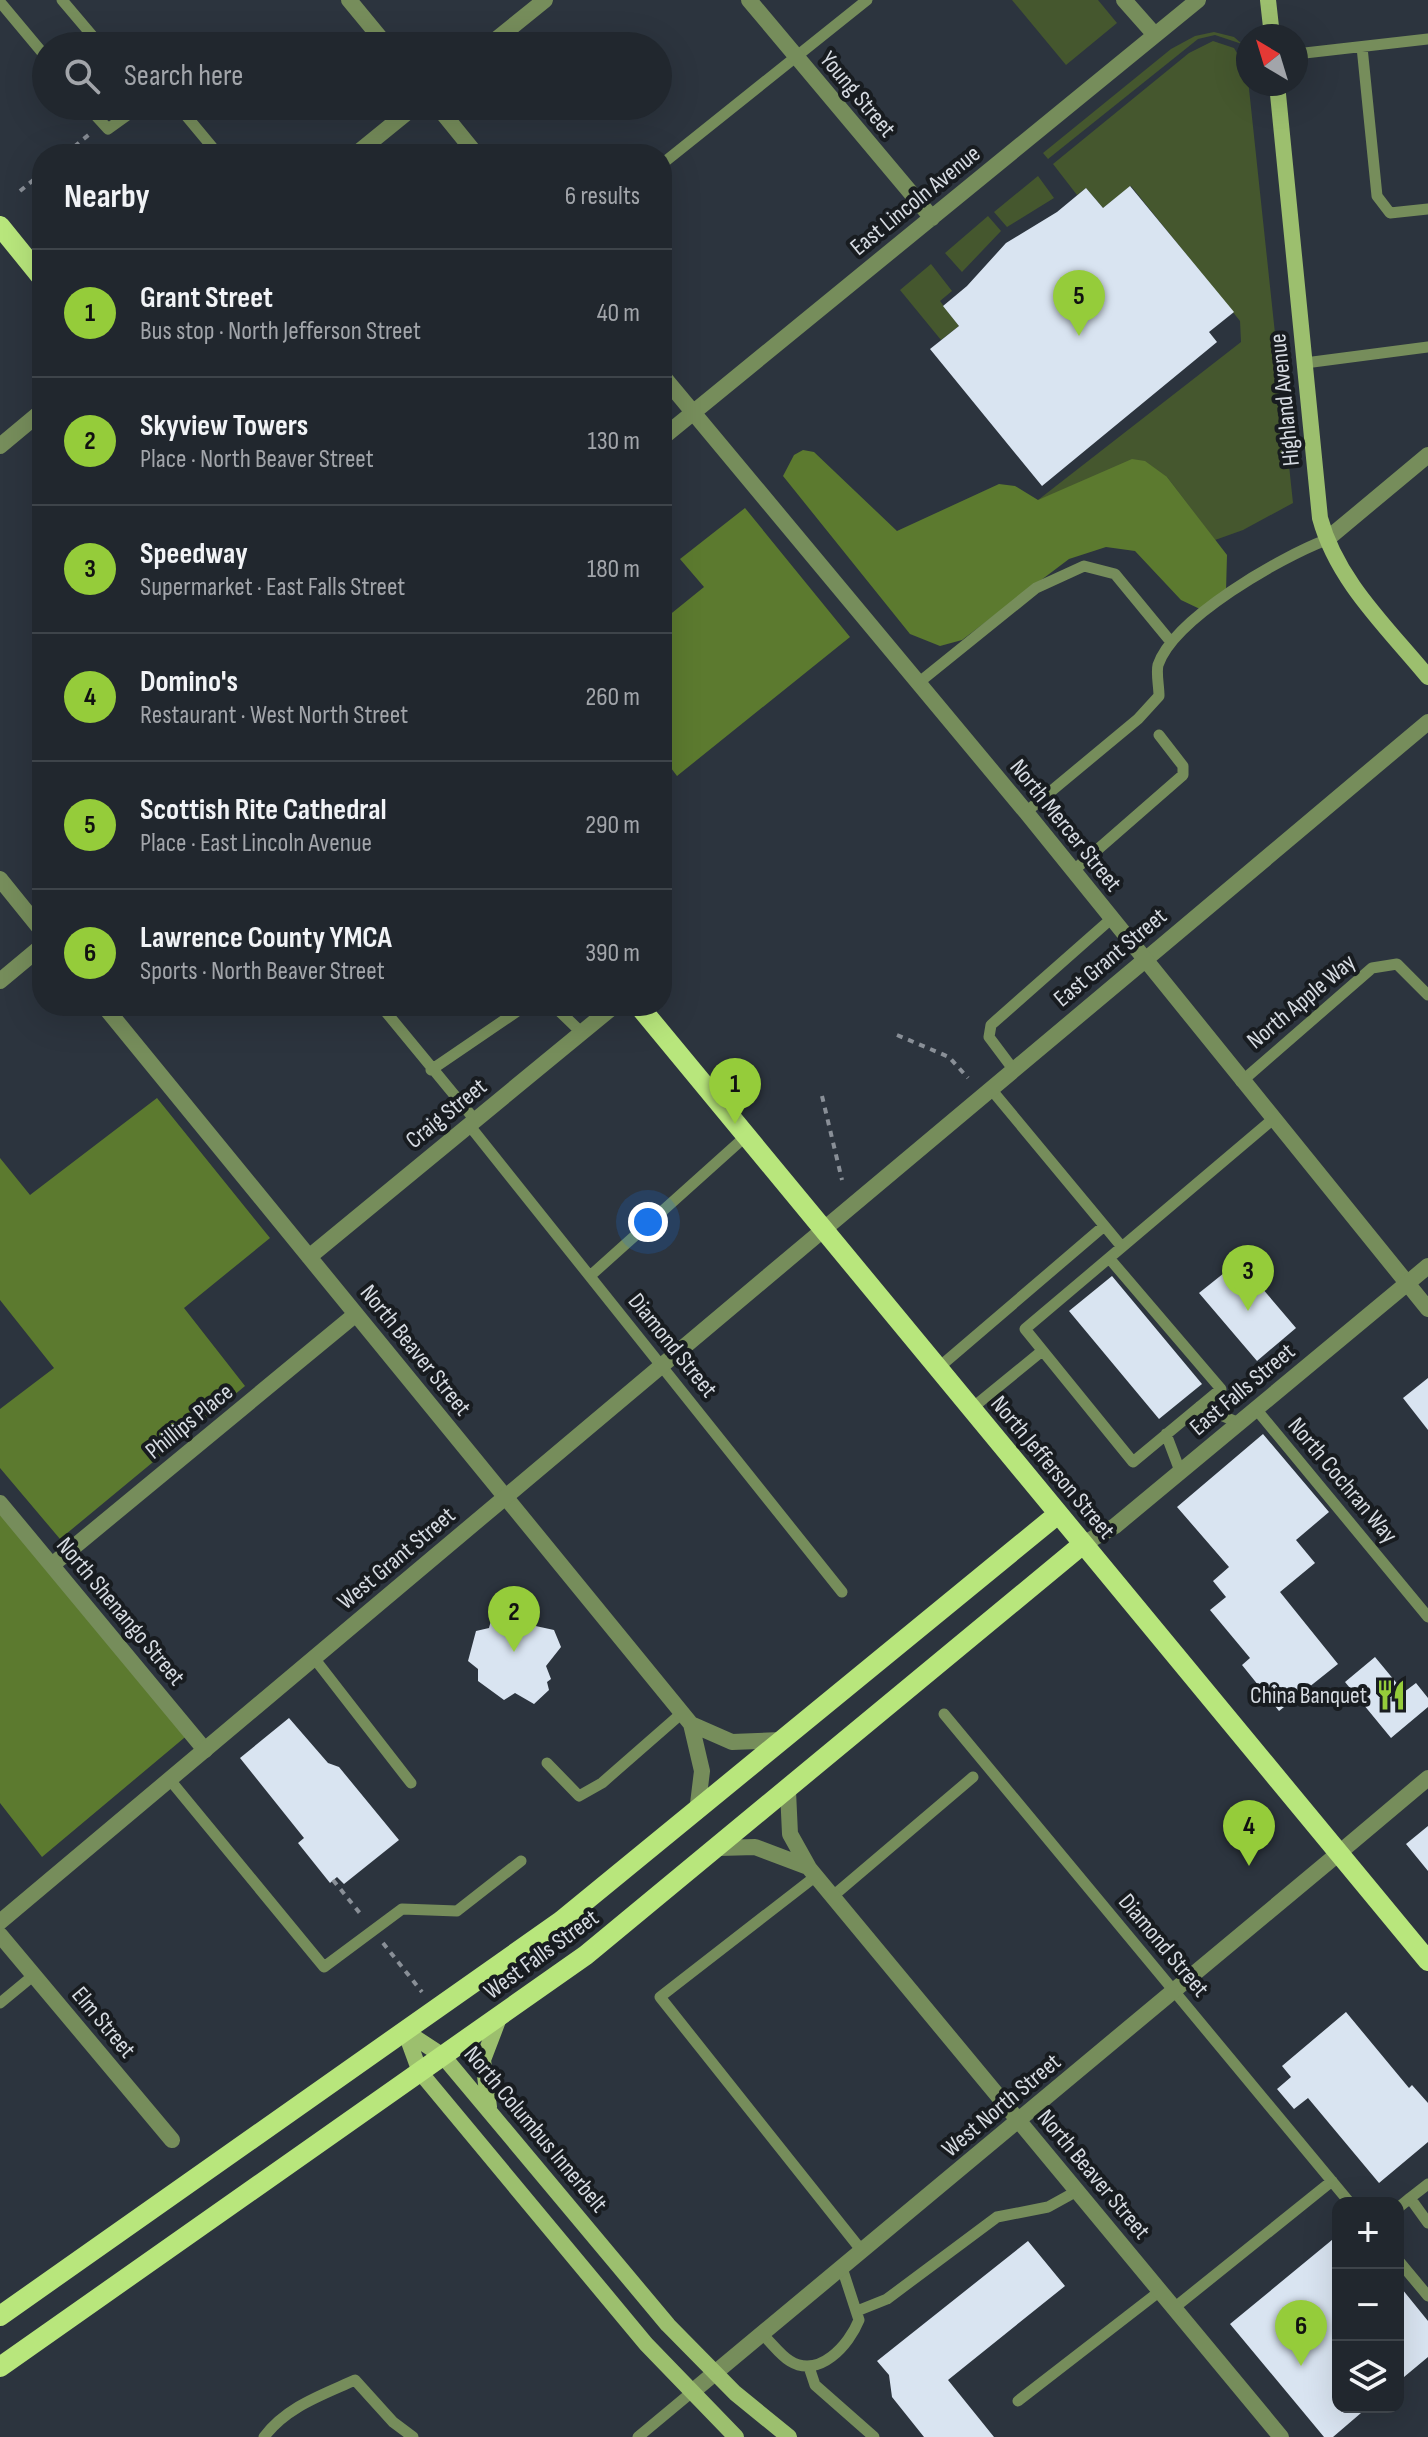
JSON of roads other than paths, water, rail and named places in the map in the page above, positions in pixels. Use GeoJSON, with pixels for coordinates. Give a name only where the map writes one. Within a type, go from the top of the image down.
{"type":"FeatureCollection","features":[{"type":"Feature","properties":{"kind":"main road"},"geometry":{"type":"LineString","coordinates":[[1268,0],[1271,24]]}},
{"type":"Feature","properties":{"kind":"main road","name":"Highland Avenue"},"geometry":{"type":"LineString","coordinates":[[1278,96],[1320,518],[1326,540],[1344,575],[1428,677]]}},
{"type":"Feature","properties":{"kind":"main road"},"geometry":{"type":"LineString","coordinates":[[0,226],[32,266]]}},
{"type":"Feature","properties":{"kind":"main road","name":"North Jefferson Street"},"geometry":{"type":"LineString","coordinates":[[647,1016],[1339,1853],[1424,1948]]}},
{"type":"Feature","properties":{"kind":"main road","name":"West Falls Street"},"geometry":{"type":"LineString","coordinates":[[0,2316],[561,1921],[1058,1514]]}},
{"type":"Feature","properties":{"kind":"main road","name":"West Falls Street"},"geometry":{"type":"LineString","coordinates":[[0,2367],[586,1955],[1083,1544]]}},
{"type":"Feature","properties":{"kind":"main road"},"geometry":{"type":"LineString","coordinates":[[490,2112],[483,2060],[501,2015]]}},
{"type":"Feature","properties":{"kind":"main road"},"geometry":{"type":"LineString","coordinates":[[405,2031],[420,2072],[636,2332],[736,2437]]}},
{"type":"Feature","properties":{"kind":"main road","name":"North Columbus Innerbelt"},"geometry":{"type":"LineString","coordinates":[[405,2031],[443,2056],[668,2325],[714,2374],[789,2437]]}},
{"type":"Feature","properties":{"kind":"street"},"geometry":{"type":"LineString","coordinates":[[349,0],[375,32]]}},
{"type":"Feature","properties":{"kind":"street"},"geometry":{"type":"LineString","coordinates":[[505,32],[545,0]]}},
{"type":"Feature","properties":{"kind":"street","name":"Young Street"},"geometry":{"type":"LineString","coordinates":[[749,0],[932,218]]}},
{"type":"Feature","properties":{"kind":"street"},"geometry":{"type":"LineString","coordinates":[[1124,0],[1155,35]]}},
{"type":"Feature","properties":{"kind":"street","name":"East Lincoln Avenue"},"geometry":{"type":"LineString","coordinates":[[672,430],[1198,0]]}},
{"type":"Feature","properties":{"kind":"street"},"geometry":{"type":"LineString","coordinates":[[368,144],[398,120]]}},
{"type":"Feature","properties":{"kind":"street"},"geometry":{"type":"LineString","coordinates":[[448,120],[468,144]]}},
{"type":"Feature","properties":{"kind":"street","name":"North Mercer Street"},"geometry":{"type":"LineString","coordinates":[[672,387],[1026,812],[1241,1082],[1428,1309]]}},
{"type":"Feature","properties":{"kind":"street"},"geometry":{"type":"LineString","coordinates":[[0,446],[32,419]]}},
{"type":"Feature","properties":{"kind":"street"},"geometry":{"type":"LineString","coordinates":[[1326,540],[1428,455]]}},
{"type":"Feature","properties":{"kind":"street","name":"East Grant Street"},"geometry":{"type":"LineString","coordinates":[[823,1230],[1428,722]]}},
{"type":"Feature","properties":{"kind":"street"},"geometry":{"type":"LineString","coordinates":[[0,879],[32,919]]}},
{"type":"Feature","properties":{"kind":"street"},"geometry":{"type":"LineString","coordinates":[[0,981],[32,954]]}},
{"type":"Feature","properties":{"kind":"street","name":"North Beaver Street"},"geometry":{"type":"LineString","coordinates":[[112,1016],[686,1718],[702,1771],[697,1812]]}},
{"type":"Feature","properties":{"kind":"street","name":"Craig Street"},"geometry":{"type":"LineString","coordinates":[[309,1257],[602,1016]]}},
{"type":"Feature","properties":{"kind":"street","name":"West Grant Street"},"geometry":{"type":"LineString","coordinates":[[0,1922],[823,1230]]}},
{"type":"Feature","properties":{"kind":"street","name":"East Falls Street"},"geometry":{"type":"LineString","coordinates":[[1083,1544],[1115,1526],[1428,1266]]}},
{"type":"Feature","properties":{"kind":"street","name":"Phillips Place"},"geometry":{"type":"LineString","coordinates":[[52,1565],[356,1314]]}},
{"type":"Feature","properties":{"kind":"street","name":"North Shenango Street"},"geometry":{"type":"LineString","coordinates":[[0,1503],[205,1750]]}},
{"type":"Feature","properties":{"kind":"street","name":"North Beaver Street"},"geometry":{"type":"LineString","coordinates":[[686,1718],[732,1742],[784,1740]]}},
{"type":"Feature","properties":{"kind":"street","name":"West North Street"},"geometry":{"type":"LineString","coordinates":[[692,2392],[1428,1778]]}},
{"type":"Feature","properties":{"kind":"street","name":"North Beaver Street"},"geometry":{"type":"LineString","coordinates":[[788,1791],[790,1834],[813,1872],[1281,2437]]}},
{"type":"Feature","properties":{"kind":"street","name":"North Beaver Street"},"geometry":{"type":"LineString","coordinates":[[719,1848],[764,1849],[813,1872]]}},
{"type":"Feature","properties":{"kind":"street","name":"Elm Street"},"geometry":{"type":"LineString","coordinates":[[0,1935],[172,2140]]}},
{"type":"Feature","properties":{"kind":"lane"},"geometry":{"type":"LineString","coordinates":[[62,0],[89,32]]}},
{"type":"Feature","properties":{"kind":"lane"},"geometry":{"type":"LineString","coordinates":[[672,156],[867,0]]}},
{"type":"Feature","properties":{"kind":"lane"},"geometry":{"type":"LineString","coordinates":[[0,2],[32,40]]}},
{"type":"Feature","properties":{"kind":"lane"},"geometry":{"type":"LineString","coordinates":[[1308,53],[1428,39]]}},
{"type":"Feature","properties":{"kind":"lane"},"geometry":{"type":"LineString","coordinates":[[1362,47],[1377,196],[1390,213],[1428,209]]}},
{"type":"Feature","properties":{"kind":"lane"},"geometry":{"type":"LineString","coordinates":[[99,120],[113,129],[124,120]]}},
{"type":"Feature","properties":{"kind":"lane"},"geometry":{"type":"LineString","coordinates":[[190,120],[210,144]]}},
{"type":"Feature","properties":{"kind":"lane"},"geometry":{"type":"LineString","coordinates":[[1305,363],[1428,347]]}},
{"type":"Feature","properties":{"kind":"lane"},"geometry":{"type":"LineString","coordinates":[[1026,812],[1138,719],[1159,696],[1157,666],[1171,642],[1238,584],[1295,551],[1326,540]]}},
{"type":"Feature","properties":{"kind":"lane"},"geometry":{"type":"LineString","coordinates":[[917,684],[1036,588],[1084,566],[1115,574],[1171,642]]}},
{"type":"Feature","properties":{"kind":"lane"},"geometry":{"type":"LineString","coordinates":[[1073,871],[1183,775],[1183,766],[1159,735]]}},
{"type":"Feature","properties":{"kind":"lane"},"geometry":{"type":"LineString","coordinates":[[1013,1069],[989,1037],[991,1025],[1111,919]]}},
{"type":"Feature","properties":{"kind":"lane","name":"North Apple Way"},"geometry":{"type":"LineString","coordinates":[[1241,1082],[1372,968],[1397,964],[1428,995]]}},
{"type":"Feature","properties":{"kind":"lane","name":"Diamond Street"},"geometry":{"type":"LineString","coordinates":[[389,1016],[590,1276],[842,1592]]}},
{"type":"Feature","properties":{"kind":"lane"},"geometry":{"type":"LineString","coordinates":[[431,1070],[510,1016]]}},
{"type":"Feature","properties":{"kind":"lane"},"geometry":{"type":"LineString","coordinates":[[564,1016],[582,1033]]}},
{"type":"Feature","properties":{"kind":"lane"},"geometry":{"type":"LineString","coordinates":[[990,1088],[1122,1247]]}},
{"type":"Feature","properties":{"kind":"lane"},"geometry":{"type":"LineString","coordinates":[[1109,1258],[1221,1389],[1133,1462],[1025,1329],[1272,1120]]}},
{"type":"Feature","properties":{"kind":"lane"},"geometry":{"type":"LineString","coordinates":[[590,1276],[746,1136]]}},
{"type":"Feature","properties":{"kind":"lane"},"geometry":{"type":"LineString","coordinates":[[937,1369],[1104,1226]]}},
{"type":"Feature","properties":{"kind":"lane"},"geometry":{"type":"LineString","coordinates":[[971,1409],[1042,1351]]}},
{"type":"Feature","properties":{"kind":"lane"},"geometry":{"type":"LineString","coordinates":[[1200,1406],[1239,1423]]}},
{"type":"Feature","properties":{"kind":"lane","name":"North Cochran Way"},"geometry":{"type":"LineString","coordinates":[[1256,1409],[1428,1617]]}},
{"type":"Feature","properties":{"kind":"lane"},"geometry":{"type":"LineString","coordinates":[[1166,1434],[1180,1471]]}},
{"type":"Feature","properties":{"kind":"lane"},"geometry":{"type":"LineString","coordinates":[[314,1658],[411,1783]]}},
{"type":"Feature","properties":{"kind":"lane","name":"Diamond Street"},"geometry":{"type":"LineString","coordinates":[[944,1714],[1345,2197]]}},
{"type":"Feature","properties":{"kind":"lane"},"geometry":{"type":"LineString","coordinates":[[547,1763],[579,1796],[602,1783],[686,1718]]}},
{"type":"Feature","properties":{"kind":"lane"},"geometry":{"type":"LineString","coordinates":[[833,1896],[973,1777]]}},
{"type":"Feature","properties":{"kind":"lane"},"geometry":{"type":"LineString","coordinates":[[170,1780],[324,1967],[402,1909],[457,1911],[521,1861]]}},
{"type":"Feature","properties":{"kind":"lane"},"geometry":{"type":"LineString","coordinates":[[813,1872],[660,1997],[862,2251]]}},
{"type":"Feature","properties":{"kind":"lane"},"geometry":{"type":"LineString","coordinates":[[0,2003],[34,1975]]}},
{"type":"Feature","properties":{"kind":"lane"},"geometry":{"type":"LineString","coordinates":[[1174,2308],[1332,2181]]}},
{"type":"Feature","properties":{"kind":"lane"},"geometry":{"type":"LineString","coordinates":[[1404,2203],[1428,2184]]}},
{"type":"Feature","properties":{"kind":"lane"},"geometry":{"type":"LineString","coordinates":[[857,2311],[887,2299],[997,2217],[1048,2207],[1077,2191]]}},
{"type":"Feature","properties":{"kind":"lane"},"geometry":{"type":"LineString","coordinates":[[1410,2198],[1428,2223]]}},
{"type":"Feature","properties":{"kind":"lane"},"geometry":{"type":"LineString","coordinates":[[1404,2267],[1428,2296]]}},
{"type":"Feature","properties":{"kind":"lane"},"geometry":{"type":"LineString","coordinates":[[762,2334],[790,2361],[809,2367],[823,2363],[840,2350],[855,2331],[857,2311],[842,2268]]}},
{"type":"Feature","properties":{"kind":"lane"},"geometry":{"type":"LineString","coordinates":[[1018,2401],[1160,2291]]}},
{"type":"Feature","properties":{"kind":"lane"},"geometry":{"type":"LineString","coordinates":[[809,2367],[815,2385],[874,2437]]}},
{"type":"Feature","properties":{"kind":"lane"},"geometry":{"type":"LineString","coordinates":[[264,2437],[276,2421],[302,2404],[355,2380],[393,2422],[413,2437]]}},
{"type":"Feature","properties":{"kind":"lane"},"geometry":{"type":"LineString","coordinates":[[638,2437],[692,2392]]}},
{"type":"Feature","properties":{"kind":"place","name":"Scottish Rite Cathedral"},"geometry":{"type":"Point","coordinates":[1079,336]}},
{"type":"Feature","properties":{"kind":"place","name":"Grant Street"},"geometry":{"type":"Point","coordinates":[735,1124]}},
{"type":"Feature","properties":{"kind":"place","name":"Speedway"},"geometry":{"type":"Point","coordinates":[1248,1311]}},
{"type":"Feature","properties":{"kind":"place","name":"Skyview Towers"},"geometry":{"type":"Point","coordinates":[514,1652]}},
{"type":"Feature","properties":{"kind":"place","name":"China Banquet"},"geometry":{"type":"Point","coordinates":[1391,1695]}},
{"type":"Feature","properties":{"kind":"place","name":"Domino's"},"geometry":{"type":"Point","coordinates":[1249,1866]}},
{"type":"Feature","properties":{"kind":"place","name":"Lawrence County YMCA"},"geometry":{"type":"Point","coordinates":[1301,2366]}}]}
